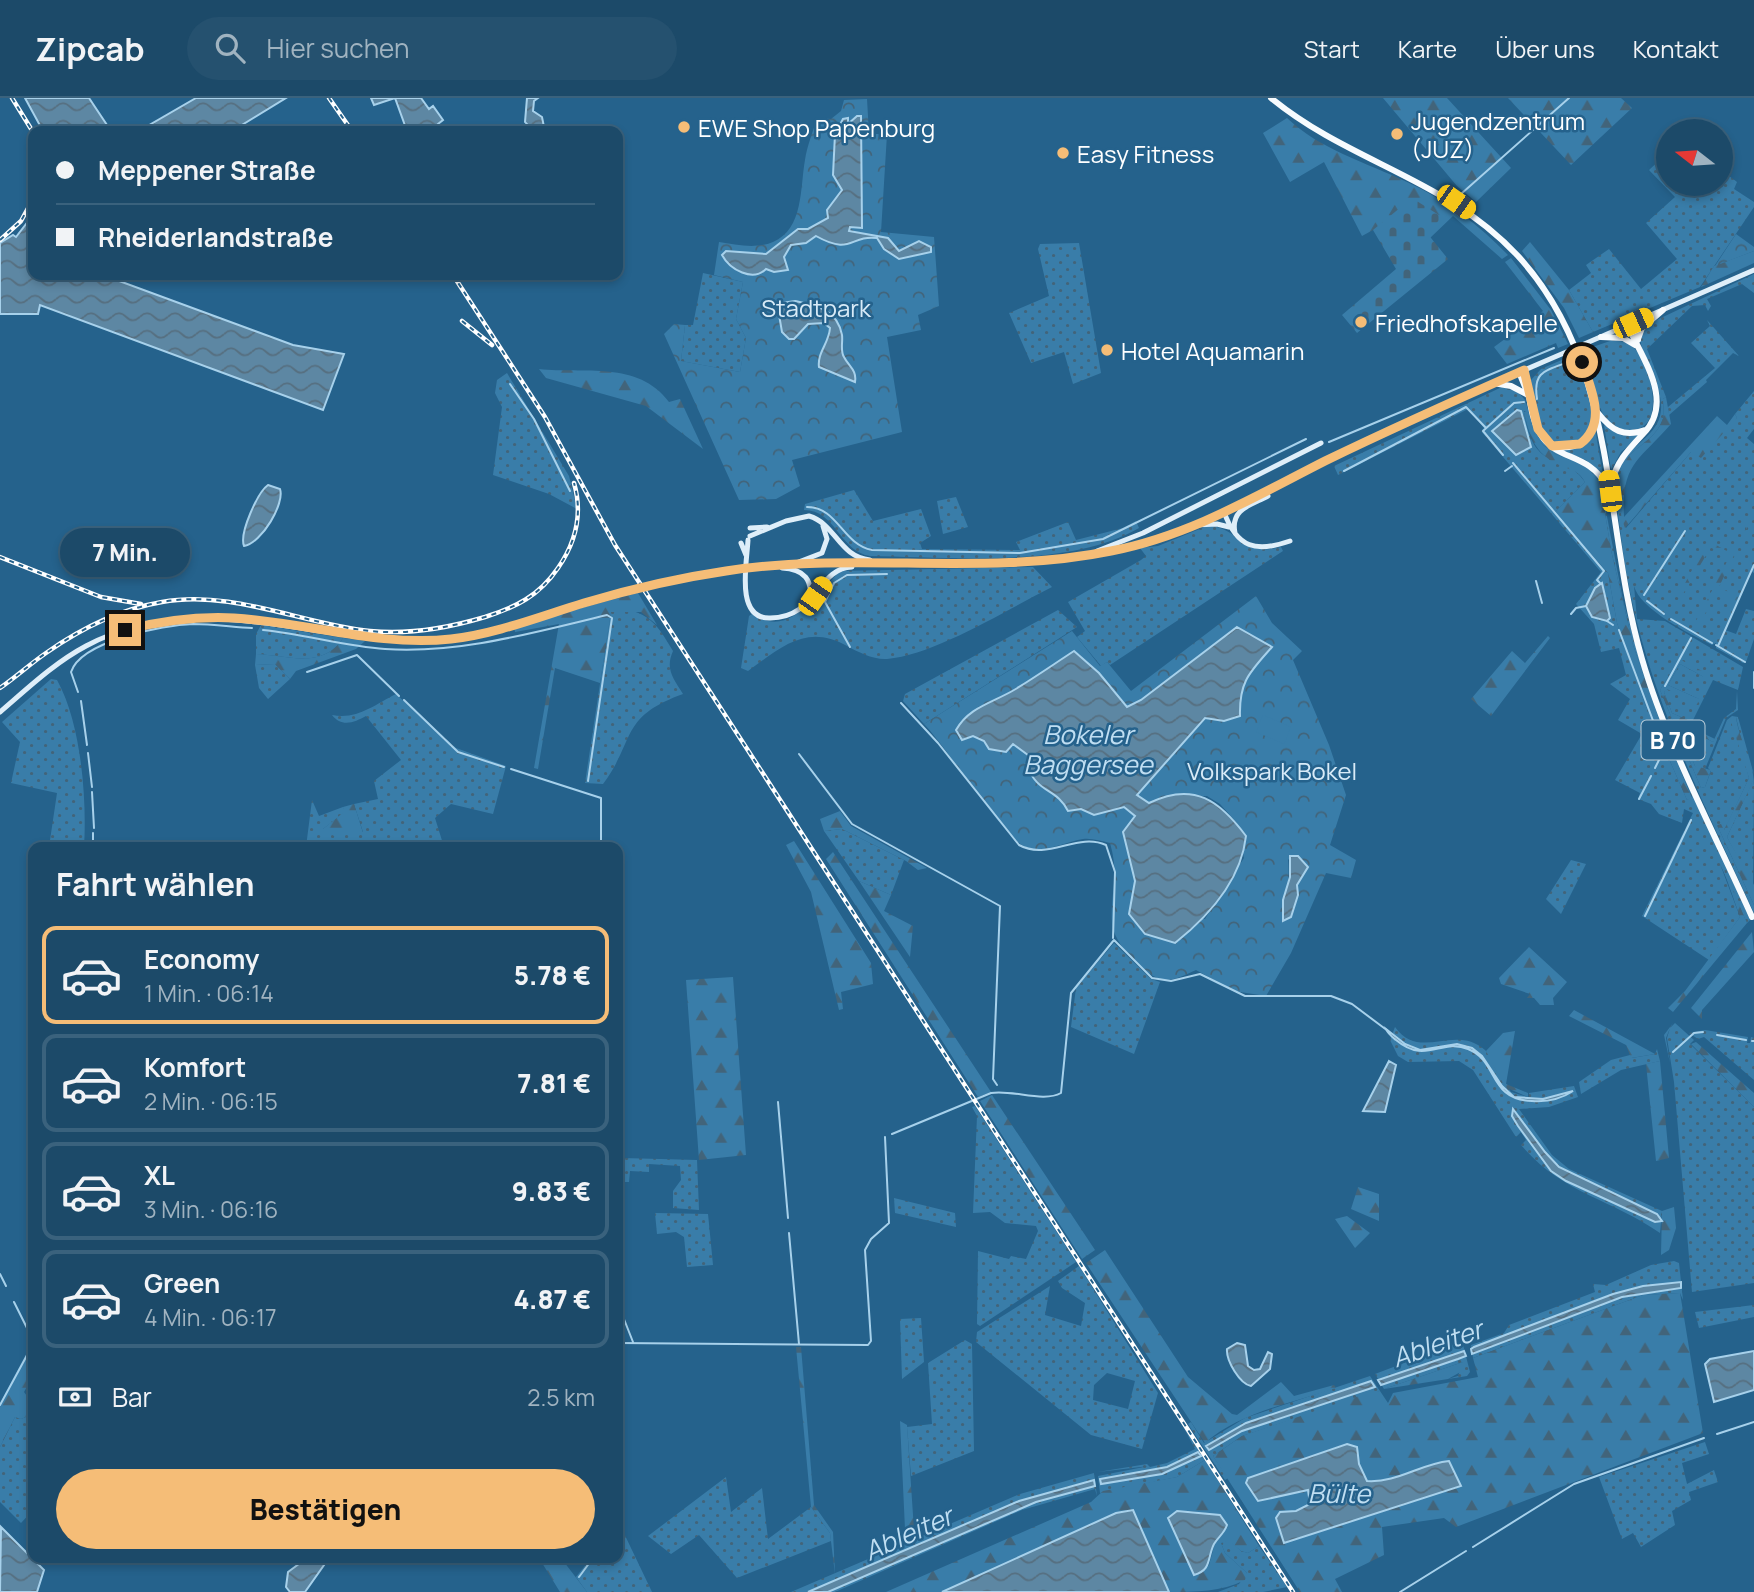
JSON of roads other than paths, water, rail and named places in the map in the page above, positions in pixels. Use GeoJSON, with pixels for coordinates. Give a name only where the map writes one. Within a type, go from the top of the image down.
{"type":"FeatureCollection","features":[{"type":"Feature","properties":{"kind":"main road","name":"B 70"},"geometry":{"type":"LineString","coordinates":[[1270,98],[1295,118],[1329,139],[1442,194],[1470,212],[1510,248],[1542,286],[1569,332],[1582,362],[1597,411],[1626,596],[1643,663],[1658,705],[1752,917]]}},
{"type":"Feature","properties":{"kind":"main road","name":"B 70"},"geometry":{"type":"LineString","coordinates":[[1277,98],[1295,118]]}},
{"type":"Feature","properties":{"kind":"main road"},"geometry":{"type":"LineString","coordinates":[[1582,345],[1754,270]]}},
{"type":"Feature","properties":{"kind":"main road"},"geometry":{"type":"LineString","coordinates":[[1638,340],[1642,328],[1662,310]]}},
{"type":"Feature","properties":{"kind":"main road","name":"B 70"},"geometry":{"type":"LineString","coordinates":[[1630,325],[1639,348]]}},
{"type":"Feature","properties":{"kind":"main road","name":"B 70"},"geometry":{"type":"LineString","coordinates":[[1610,491],[1619,460],[1655,419],[1659,405],[1630,325]]}},
{"type":"Feature","properties":{"kind":"main road"},"geometry":{"type":"LineString","coordinates":[[1601,337],[1623,338],[1639,348]]}},
{"type":"Feature","properties":{"kind":"main road"},"geometry":{"type":"LineString","coordinates":[[1234,533],[1233,521],[1237,512],[1319,464],[1493,383],[1571,351]]}},
{"type":"Feature","properties":{"kind":"main road"},"geometry":{"type":"LineString","coordinates":[[1522,371],[1538,429],[1552,446],[1592,466],[1610,491]]}},
{"type":"Feature","properties":{"kind":"main road"},"geometry":{"type":"LineString","coordinates":[[1493,383],[1511,386],[1528,395]]}},
{"type":"Feature","properties":{"kind":"main road"},"geometry":{"type":"LineString","coordinates":[[1597,411],[1618,432],[1630,434],[1648,428]]}},
{"type":"Feature","properties":{"kind":"main road"},"geometry":{"type":"LineString","coordinates":[[1552,446],[1573,447],[1585,440],[1593,429],[1597,411]]}},
{"type":"Feature","properties":{"kind":"main road"},"geometry":{"type":"LineString","coordinates":[[1089,555],[1143,533],[1321,443]]}},
{"type":"Feature","properties":{"kind":"main road"},"geometry":{"type":"LineString","coordinates":[[0,712],[56,666],[87,645],[150,624],[188,619],[235,618],[380,639],[453,639],[496,630],[636,588],[747,568],[794,564],[1010,564],[1089,555],[1134,546],[1195,526],[1277,488]]}},
{"type":"Feature","properties":{"kind":"main road"},"geometry":{"type":"LineString","coordinates":[[1224,512],[1229,527],[1243,542],[1268,548],[1290,541]]}},
{"type":"Feature","properties":{"kind":"main road"},"geometry":{"type":"LineString","coordinates":[[865,563],[833,573],[808,603],[796,612],[775,618],[754,614],[746,597],[749,538],[770,527],[803,516],[813,517],[822,523],[849,553],[879,563]]}},
{"type":"Feature","properties":{"kind":"main road"},"geometry":{"type":"LineString","coordinates":[[794,564],[822,553],[827,539],[822,523]]}},
{"type":"Feature","properties":{"kind":"main road"},"geometry":{"type":"LineString","coordinates":[[1195,526],[1217,524],[1229,527]]}},
{"type":"Feature","properties":{"kind":"main road"},"geometry":{"type":"LineString","coordinates":[[750,528],[770,527]]}},
{"type":"Feature","properties":{"kind":"main road"},"geometry":{"type":"LineString","coordinates":[[741,543],[747,558]]}},
{"type":"Feature","properties":{"kind":"main road"},"geometry":{"type":"LineString","coordinates":[[772,566],[797,570],[806,575],[811,589],[808,603]]}},
{"type":"Feature","properties":{"kind":"water"},"geometry":{"type":"Polygon","coordinates":[[[25,98],[89,98],[108,126],[40,126],[25,98]]]}},
{"type":"Feature","properties":{"kind":"water"},"geometry":{"type":"Polygon","coordinates":[[[196,98],[286,98],[240,126],[148,126],[196,98]]]}},
{"type":"Feature","properties":{"kind":"water"},"geometry":{"type":"Polygon","coordinates":[[[371,98],[395,98],[374,105],[371,98]]]}},
{"type":"Feature","properties":{"kind":"water"},"geometry":{"type":"Polygon","coordinates":[[[395,98],[421,98],[429,109],[433,106],[443,120],[439,126],[405,126],[395,98]]]}},
{"type":"Feature","properties":{"kind":"water"},"geometry":{"type":"Polygon","coordinates":[[[527,98],[538,98],[534,101],[533,111],[542,117],[544,126],[529,126],[525,122],[527,98]]]}},
{"type":"Feature","properties":{"kind":"water"},"geometry":{"type":"Polygon","coordinates":[[[861,116],[862,228],[850,227],[849,231],[888,238],[899,251],[919,241],[931,247],[931,252],[899,259],[884,249],[877,238],[861,239],[844,245],[816,236],[806,243],[791,245],[784,257],[788,270],[774,272],[766,269],[761,273],[748,274],[730,265],[722,255],[726,251],[766,254],[798,229],[808,229],[828,218],[827,210],[842,190],[833,175],[835,134],[843,119],[848,118],[848,124],[861,116]]]}},
{"type":"Feature","properties":{"kind":"water"},"geometry":{"type":"Polygon","coordinates":[[[28,221],[28,280],[117,280],[293,345],[344,354],[323,410],[40,305],[38,314],[0,314],[0,243],[13,235],[16,237],[28,221]]]}},
{"type":"Feature","properties":{"kind":"water"},"geometry":{"type":"Polygon","coordinates":[[[795,301],[825,310],[836,319],[842,335],[843,355],[854,371],[855,382],[819,367],[830,328],[824,323],[808,324],[794,339],[789,339],[782,332],[778,309],[782,303],[795,301]]]}},
{"type":"Feature","properties":{"kind":"water"},"geometry":{"type":"Polygon","coordinates":[[[1517,410],[1521,411],[1531,447],[1516,455],[1492,431],[1517,410]]]}},
{"type":"Feature","properties":{"kind":"water"},"geometry":{"type":"Polygon","coordinates":[[[268,485],[280,489],[276,512],[258,538],[244,546],[244,532],[250,513],[268,485]]]}},
{"type":"Feature","properties":{"kind":"water"},"geometry":{"type":"Polygon","coordinates":[[[1602,583],[1610,618],[1607,621],[1592,617],[1586,606],[1595,588],[1602,583]]]}},
{"type":"Feature","properties":{"kind":"water","name":"Bokeler Baggersee"},"geometry":{"type":"Polygon","coordinates":[[[1237,627],[1272,647],[1247,678],[1241,694],[1240,716],[1224,721],[1205,718],[1137,795],[1149,803],[1179,794],[1205,798],[1226,813],[1246,836],[1238,868],[1230,883],[1200,921],[1175,943],[1145,934],[1129,914],[1135,881],[1123,832],[1135,816],[1124,807],[1094,815],[1081,809],[1068,811],[1058,798],[1041,786],[1031,774],[1026,764],[1032,758],[1013,744],[1006,752],[989,749],[984,741],[973,736],[962,740],[956,730],[974,711],[1014,690],[1074,651],[1099,673],[1127,707],[1141,700],[1237,627]]]}},
{"type":"Feature","properties":{"kind":"water"},"geometry":{"type":"Polygon","coordinates":[[[1290,856],[1298,856],[1308,867],[1297,885],[1298,895],[1291,917],[1283,921],[1283,900],[1290,877],[1290,856]]]}},
{"type":"Feature","properties":{"kind":"water"},"geometry":{"type":"Polygon","coordinates":[[[1386,1029],[1405,1044],[1420,1050],[1457,1044],[1472,1048],[1482,1056],[1502,1086],[1514,1097],[1501,1087],[1485,1062],[1468,1049],[1450,1046],[1425,1051],[1416,1050],[1396,1040],[1386,1029]]]}},
{"type":"Feature","properties":{"kind":"water"},"geometry":{"type":"Polygon","coordinates":[[[1389,1061],[1396,1065],[1385,1112],[1363,1111],[1389,1061]]]}},
{"type":"Feature","properties":{"kind":"water"},"geometry":{"type":"Polygon","coordinates":[[[1573,1091],[1548,1100],[1532,1101],[1514,1097],[1543,1099],[1573,1091]]]}},
{"type":"Feature","properties":{"kind":"water"},"geometry":{"type":"Polygon","coordinates":[[[1513,1109],[1559,1167],[1657,1214],[1662,1221],[1655,1222],[1566,1181],[1551,1171],[1518,1126],[1512,1116],[1513,1109]]]}},
{"type":"Feature","properties":{"kind":"water"},"geometry":{"type":"Polygon","coordinates":[[[1681,1282],[1681,1288],[1622,1297],[1472,1354],[1471,1349],[1474,1347],[1613,1294],[1643,1286],[1681,1282]]]}},
{"type":"Feature","properties":{"kind":"water"},"geometry":{"type":"Polygon","coordinates":[[[1237,1343],[1245,1345],[1248,1366],[1254,1370],[1260,1369],[1268,1352],[1272,1354],[1270,1369],[1251,1386],[1238,1377],[1227,1354],[1227,1349],[1237,1343]]]}},
{"type":"Feature","properties":{"kind":"water"},"geometry":{"type":"Polygon","coordinates":[[[1464,1351],[1466,1356],[1381,1385],[1378,1380],[1464,1351]]]}},
{"type":"Feature","properties":{"kind":"water"},"geometry":{"type":"Polygon","coordinates":[[[1754,1351],[1754,1390],[1714,1402],[1705,1364],[1710,1359],[1754,1351]]]}},
{"type":"Feature","properties":{"kind":"water"},"geometry":{"type":"Polygon","coordinates":[[[1371,1381],[1375,1387],[1242,1431],[1209,1450],[1206,1446],[1246,1423],[1371,1381]]]}},
{"type":"Feature","properties":{"kind":"water","name":"Bülte"},"geometry":{"type":"Polygon","coordinates":[[[1347,1444],[1357,1447],[1359,1464],[1367,1481],[1388,1479],[1449,1461],[1461,1486],[1284,1543],[1276,1518],[1280,1512],[1296,1511],[1310,1504],[1308,1490],[1258,1501],[1246,1483],[1248,1478],[1347,1444]]]}},
{"type":"Feature","properties":{"kind":"water"},"geometry":{"type":"Polygon","coordinates":[[[1198,1452],[1201,1456],[1162,1474],[1101,1484],[1100,1479],[1167,1467],[1198,1452]]]}},
{"type":"Feature","properties":{"kind":"water"},"geometry":{"type":"Polygon","coordinates":[[[1094,1480],[1095,1486],[1036,1502],[828,1592],[808,1592],[1019,1501],[1094,1480]]]}},
{"type":"Feature","properties":{"kind":"water"},"geometry":{"type":"Polygon","coordinates":[[[1133,1510],[1169,1592],[942,1592],[1116,1513],[1133,1510]]]}},
{"type":"Feature","properties":{"kind":"water"},"geometry":{"type":"Polygon","coordinates":[[[1177,1511],[1220,1515],[1227,1525],[1214,1544],[1206,1567],[1194,1575],[1168,1518],[1177,1511]]]}},
{"type":"Feature","properties":{"kind":"water"},"geometry":{"type":"Polygon","coordinates":[[[1,1527],[28,1554],[28,1563],[37,1563],[44,1570],[37,1592],[0,1592],[1,1527]]]}},
{"type":"Feature","properties":{"kind":"water"},"geometry":{"type":"Polygon","coordinates":[[[300,1563],[325,1563],[305,1592],[290,1592],[286,1587],[288,1572],[300,1563]]]}},
{"type":"Feature","properties":{"kind":"waterway"},"geometry":{"type":"LineString","coordinates":[[1461,194],[1569,98]]}},
{"type":"Feature","properties":{"kind":"waterway"},"geometry":{"type":"LineString","coordinates":[[1329,442],[1554,348]]}},
{"type":"Feature","properties":{"kind":"waterway"},"geometry":{"type":"LineString","coordinates":[[1537,399],[1536,390],[1541,374],[1566,363]]}},
{"type":"Feature","properties":{"kind":"waterway"},"geometry":{"type":"LineString","coordinates":[[510,384],[534,419],[570,491]]}},
{"type":"Feature","properties":{"kind":"waterway"},"geometry":{"type":"LineString","coordinates":[[1503,455],[1483,431],[1514,403],[1524,402]]}},
{"type":"Feature","properties":{"kind":"waterway"},"geometry":{"type":"LineString","coordinates":[[1344,471],[1466,407],[1486,428]]}},
{"type":"Feature","properties":{"kind":"waterway"},"geometry":{"type":"LineString","coordinates":[[807,507],[826,513],[854,541],[872,550],[1020,553],[1103,539],[1306,439]]}},
{"type":"Feature","properties":{"kind":"waterway"},"geometry":{"type":"LineString","coordinates":[[1513,463],[1604,571],[1597,580],[1601,584]]}},
{"type":"Feature","properties":{"kind":"waterway"},"geometry":{"type":"LineString","coordinates":[[1505,471],[1512,466]]}},
{"type":"Feature","properties":{"kind":"waterway"},"geometry":{"type":"LineString","coordinates":[[1644,595],[1685,531]]}},
{"type":"Feature","properties":{"kind":"waterway"},"geometry":{"type":"LineString","coordinates":[[1718,646],[1754,565]]}},
{"type":"Feature","properties":{"kind":"waterway"},"geometry":{"type":"LineString","coordinates":[[850,647],[825,602],[834,583],[847,575],[887,574]]}},
{"type":"Feature","properties":{"kind":"waterway"},"geometry":{"type":"LineString","coordinates":[[1536,581],[1542,603]]}},
{"type":"Feature","properties":{"kind":"waterway"},"geometry":{"type":"LineString","coordinates":[[1647,601],[1664,614]]}},
{"type":"Feature","properties":{"kind":"waterway"},"geometry":{"type":"LineString","coordinates":[[1571,614],[1576,608],[1586,606]]}},
{"type":"Feature","properties":{"kind":"waterway"},"geometry":{"type":"LineString","coordinates":[[263,630],[339,643],[413,650],[469,645],[525,635],[607,615],[612,618],[588,781]]}},
{"type":"Feature","properties":{"kind":"waterway"},"geometry":{"type":"LineString","coordinates":[[1671,619],[1712,643]]}},
{"type":"Feature","properties":{"kind":"waterway"},"geometry":{"type":"LineString","coordinates":[[1607,621],[1613,625]]}},
{"type":"Feature","properties":{"kind":"waterway"},"geometry":{"type":"LineString","coordinates":[[78,692],[71,672],[78,661],[106,643],[144,631],[180,625],[252,628]]}},
{"type":"Feature","properties":{"kind":"waterway"},"geometry":{"type":"LineString","coordinates":[[1619,630],[1664,750],[1655,768]]}},
{"type":"Feature","properties":{"kind":"waterway"},"geometry":{"type":"LineString","coordinates":[[1665,686],[1691,638]]}},
{"type":"Feature","properties":{"kind":"waterway"},"geometry":{"type":"LineString","coordinates":[[1716,645],[1745,662]]}},
{"type":"Feature","properties":{"kind":"waterway"},"geometry":{"type":"LineString","coordinates":[[307,672],[357,655],[399,696]]}},
{"type":"Feature","properties":{"kind":"waterway"},"geometry":{"type":"LineString","coordinates":[[1754,672],[1754,688]]}},
{"type":"Feature","properties":{"kind":"waterway"},"geometry":{"type":"LineString","coordinates":[[404,700],[458,752],[504,767]]}},
{"type":"Feature","properties":{"kind":"waterway"},"geometry":{"type":"LineString","coordinates":[[81,701],[87,745]]}},
{"type":"Feature","properties":{"kind":"waterway"},"geometry":{"type":"LineString","coordinates":[[901,703],[938,743],[1019,845],[1041,850],[1084,842],[1106,845],[1115,872],[1113,938]]}},
{"type":"Feature","properties":{"kind":"waterway"},"geometry":{"type":"LineString","coordinates":[[88,753],[92,787]]}},
{"type":"Feature","properties":{"kind":"waterway"},"geometry":{"type":"LineString","coordinates":[[799,754],[852,824],[1000,906],[993,1079],[997,1085]]}},
{"type":"Feature","properties":{"kind":"waterway"},"geometry":{"type":"LineString","coordinates":[[511,769],[601,798],[601,842]]}},
{"type":"Feature","properties":{"kind":"waterway"},"geometry":{"type":"LineString","coordinates":[[1639,799],[1651,776]]}},
{"type":"Feature","properties":{"kind":"waterway"},"geometry":{"type":"LineString","coordinates":[[92,792],[94,828]]}},
{"type":"Feature","properties":{"kind":"waterway"},"geometry":{"type":"LineString","coordinates":[[1645,916],[1691,820]]}},
{"type":"Feature","properties":{"kind":"waterway"},"geometry":{"type":"LineString","coordinates":[[93,833],[93,842]]}},
{"type":"Feature","properties":{"kind":"waterway"},"geometry":{"type":"LineString","coordinates":[[892,1134],[991,1093],[1045,1097],[1061,1093],[1071,993],[1114,940],[1152,978],[1171,981],[1200,974],[1245,996],[1331,996],[1352,1004],[1388,1031]]}},
{"type":"Feature","properties":{"kind":"waterway"},"geometry":{"type":"LineString","coordinates":[[1673,1052],[1694,1033],[1703,1032]]}},
{"type":"Feature","properties":{"kind":"waterway"},"geometry":{"type":"LineString","coordinates":[[1717,1035],[1746,1040]]}},
{"type":"Feature","properties":{"kind":"waterway"},"geometry":{"type":"LineString","coordinates":[[778,1102],[788,1218]]}},
{"type":"Feature","properties":{"kind":"waterway"},"geometry":{"type":"LineString","coordinates":[[623,1343],[868,1345],[871,1341],[865,1250],[871,1239],[889,1223],[885,1137]]}},
{"type":"Feature","properties":{"kind":"waterway"},"geometry":{"type":"LineString","coordinates":[[789,1233],[799,1344]]}},
{"type":"Feature","properties":{"kind":"waterway"},"geometry":{"type":"LineString","coordinates":[[0,1274],[6,1286]]}},
{"type":"Feature","properties":{"kind":"waterway"},"geometry":{"type":"LineString","coordinates":[[14,1302],[28,1330]]}},
{"type":"Feature","properties":{"kind":"waterway"},"geometry":{"type":"LineString","coordinates":[[623,1317],[633,1342]]}},
{"type":"Feature","properties":{"kind":"waterway"},"geometry":{"type":"LineString","coordinates":[[0,1405],[28,1353]]}},
{"type":"Feature","properties":{"kind":"waterway"},"geometry":{"type":"LineString","coordinates":[[1717,1434],[1754,1422]]}},
{"type":"Feature","properties":{"kind":"waterway"},"geometry":{"type":"LineString","coordinates":[[1473,1547],[1574,1484],[1704,1438]]}},
{"type":"Feature","properties":{"kind":"waterway"},"geometry":{"type":"LineString","coordinates":[[1400,1592],[1466,1551]]}},
{"type":"Feature","properties":{"kind":"waterway"},"geometry":{"type":"LineString","coordinates":[[579,1577],[589,1563]]}},
{"type":"Feature","properties":{"kind":"railway"},"geometry":{"type":"LineString","coordinates":[[12,98],[29,126]]}},
{"type":"Feature","properties":{"kind":"railway"},"geometry":{"type":"LineString","coordinates":[[329,98],[349,126]]}},
{"type":"Feature","properties":{"kind":"railway"},"geometry":{"type":"LineString","coordinates":[[0,240],[21,221],[28,208]]}},
{"type":"Feature","properties":{"kind":"railway"},"geometry":{"type":"LineString","coordinates":[[456,280],[545,417],[615,545],[1293,1592]]}},
{"type":"Feature","properties":{"kind":"railway"},"geometry":{"type":"LineString","coordinates":[[462,321],[492,345]]}},
{"type":"Feature","properties":{"kind":"railway"},"geometry":{"type":"LineString","coordinates":[[0,688],[46,653],[87,628],[116,615],[162,602],[214,600],[344,627],[385,632],[443,627],[496,613],[535,593],[551,578],[564,558],[578,517],[574,483]]}},
{"type":"Feature","properties":{"kind":"railway"},"geometry":{"type":"LineString","coordinates":[[0,557],[101,597],[141,604]]}},
{"type":"Feature","properties":{"kind":"place","name":"EWE Shop Papenburg"},"geometry":{"type":"Point","coordinates":[684,127]}},
{"type":"Feature","properties":{"kind":"place","name":"Jugendzentrum (JUZ)"},"geometry":{"type":"Point","coordinates":[1397,134]}},
{"type":"Feature","properties":{"kind":"place","name":"Easy Fitness"},"geometry":{"type":"Point","coordinates":[1063,153]}},
{"type":"Feature","properties":{"kind":"place","name":"Friedhofskapelle"},"geometry":{"type":"Point","coordinates":[1361,322]}},
{"type":"Feature","properties":{"kind":"place","name":"Hotel Aquamarin"},"geometry":{"type":"Point","coordinates":[1107,350]}},
{"type":"Feature","properties":{"kind":"park label","name":"Stadtpark"},"geometry":{"type":"Point","coordinates":[816,307]}},
{"type":"Feature","properties":{"kind":"park label","name":"Volkspark Bokel"},"geometry":{"type":"Point","coordinates":[1272,770]}},
{"type":"Feature","properties":{"kind":"water label","name":"Ableiter"},"geometry":{"type":"Point","coordinates":[1437,1343]}},
{"type":"Feature","properties":{"kind":"water label","name":"Ableiter"},"geometry":{"type":"Point","coordinates":[908,1533]}}]}
